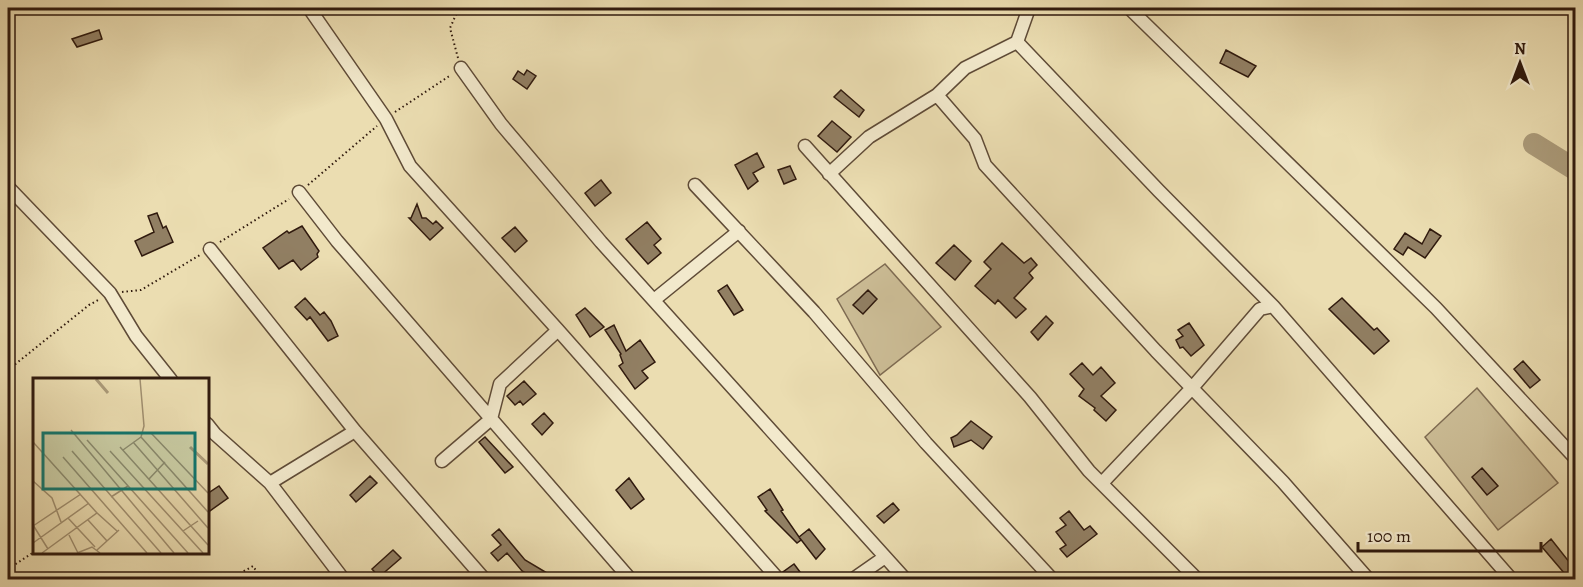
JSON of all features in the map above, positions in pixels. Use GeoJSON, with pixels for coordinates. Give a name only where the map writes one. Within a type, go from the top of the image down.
{"type":"FeatureCollection","features":[{"type":"Feature","properties":{"kind":"street"},"geometry":{"type":"LineString","coordinates":[[309,8],[386,119],[410,166],[779,579]]}},
{"type":"Feature","properties":{"kind":"street"},"geometry":{"type":"LineString","coordinates":[[829,174],[869,137],[937,95],[965,68],[1017,42],[1029,8]]}},
{"type":"Feature","properties":{"kind":"street"},"geometry":{"type":"LineString","coordinates":[[1129,8],[1437,308],[1575,459]]}},
{"type":"Feature","properties":{"kind":"street"},"geometry":{"type":"LineString","coordinates":[[1017,42],[1273,306],[1512,579]]}},
{"type":"Feature","properties":{"kind":"street"},"geometry":{"type":"LineString","coordinates":[[461,68],[501,124],[600,242],[906,579]]}},
{"type":"Feature","properties":{"kind":"street"},"geometry":{"type":"LineString","coordinates":[[937,95],[975,139],[985,165],[1192,388],[1283,482],[1369,579]]}},
{"type":"Feature","properties":{"kind":"street"},"geometry":{"type":"LineString","coordinates":[[805,146],[1030,397],[1102,483],[1198,579]]}},
{"type":"Feature","properties":{"kind":"street"},"geometry":{"type":"LineString","coordinates":[[695,185],[814,312],[926,443],[1053,579]]}},
{"type":"Feature","properties":{"kind":"street"},"geometry":{"type":"LineString","coordinates":[[8,187],[110,293],[136,336],[169,378]]}},
{"type":"Feature","properties":{"kind":"street"},"geometry":{"type":"LineString","coordinates":[[299,192],[337,241],[631,579]]}},
{"type":"Feature","properties":{"kind":"street"},"geometry":{"type":"LineString","coordinates":[[654,300],[739,231]]}},
{"type":"Feature","properties":{"kind":"street"},"geometry":{"type":"LineString","coordinates":[[210,249],[355,431],[485,579]]}},
{"type":"Feature","properties":{"kind":"street"},"geometry":{"type":"LineString","coordinates":[[1102,483],[1192,388],[1260,309],[1273,306]]}},
{"type":"Feature","properties":{"kind":"street"},"geometry":{"type":"LineString","coordinates":[[442,461],[491,419],[500,384],[558,330]]}},
{"type":"Feature","properties":{"kind":"street"},"geometry":{"type":"LineString","coordinates":[[208,425],[270,483],[344,579]]}},
{"type":"Feature","properties":{"kind":"street"},"geometry":{"type":"LineString","coordinates":[[270,483],[355,431]]}},
{"type":"Feature","properties":{"kind":"street"},"geometry":{"type":"LineString","coordinates":[[852,579],[885,557]]}},
{"type":"Feature","properties":{"kind":"path"},"geometry":{"type":"LineString","coordinates":[[8,370],[89,305],[110,293],[141,290],[299,192],[386,119],[461,68],[450,28],[459,8]]}},
{"type":"Feature","properties":{"kind":"path"},"geometry":{"type":"LineString","coordinates":[[8,569],[33,553]]}},
{"type":"Feature","properties":{"kind":"path"},"geometry":{"type":"LineString","coordinates":[[228,579],[253,566],[262,579]]}},
{"type":"Feature","properties":{"kind":"shaded area"},"geometry":{"type":"Polygon","coordinates":[[[885,264],[941,327],[880,375],[837,299],[885,264]]]}},
{"type":"Feature","properties":{"kind":"shaded area"},"geometry":{"type":"Polygon","coordinates":[[[1477,388],[1558,483],[1498,530],[1425,437],[1477,388]]]}},
{"type":"Feature","properties":{"kind":"building"},"geometry":{"type":"Polygon","coordinates":[[[99,30],[102,39],[77,47],[72,39],[99,30]]]}},
{"type":"Feature","properties":{"kind":"building"},"geometry":{"type":"Polygon","coordinates":[[[1226,50],[1256,66],[1248,77],[1220,63],[1226,50]]]}},
{"type":"Feature","properties":{"kind":"building"},"geometry":{"type":"Polygon","coordinates":[[[527,70],[536,76],[527,89],[513,79],[518,71],[524,75],[527,70]]]}},
{"type":"Feature","properties":{"kind":"building"},"geometry":{"type":"Polygon","coordinates":[[[841,90],[864,110],[859,117],[834,97],[841,90]]]}},
{"type":"Feature","properties":{"kind":"building"},"geometry":{"type":"Polygon","coordinates":[[[832,121],[851,137],[837,152],[818,136],[832,121]]]}},
{"type":"Feature","properties":{"kind":"building"},"geometry":{"type":"Polygon","coordinates":[[[757,153],[764,167],[753,173],[758,181],[748,189],[735,165],[757,153]]]}},
{"type":"Feature","properties":{"kind":"building"},"geometry":{"type":"Polygon","coordinates":[[[790,166],[796,179],[784,184],[778,170],[790,166]]]}},
{"type":"Feature","properties":{"kind":"building"},"geometry":{"type":"Polygon","coordinates":[[[601,180],[611,193],[595,206],[585,193],[601,180]]]}},
{"type":"Feature","properties":{"kind":"building"},"geometry":{"type":"Polygon","coordinates":[[[417,204],[422,218],[426,218],[433,224],[436,221],[443,228],[430,240],[409,218],[417,204]]]}},
{"type":"Feature","properties":{"kind":"building"},"geometry":{"type":"Polygon","coordinates":[[[157,213],[163,228],[166,226],[173,242],[142,256],[135,241],[154,232],[148,216],[157,213]]]}},
{"type":"Feature","properties":{"kind":"building"},"geometry":{"type":"Polygon","coordinates":[[[647,222],[661,239],[654,245],[661,253],[648,264],[626,239],[647,222]]]}},
{"type":"Feature","properties":{"kind":"building"},"geometry":{"type":"Polygon","coordinates":[[[302,226],[319,251],[318,257],[301,270],[293,260],[279,269],[263,248],[287,231],[289,233],[302,226]]]}},
{"type":"Feature","properties":{"kind":"building"},"geometry":{"type":"Polygon","coordinates":[[[515,227],[527,241],[515,252],[502,238],[515,227]]]}},
{"type":"Feature","properties":{"kind":"building"},"geometry":{"type":"Polygon","coordinates":[[[1430,229],[1441,236],[1425,258],[1408,247],[1403,255],[1394,249],[1405,233],[1422,244],[1430,229]]]}},
{"type":"Feature","properties":{"kind":"building"},"geometry":{"type":"Polygon","coordinates":[[[1002,243],[1024,263],[1031,258],[1037,265],[1029,273],[1033,278],[1014,298],[1026,309],[1016,318],[998,300],[995,304],[975,286],[991,269],[984,262],[1002,243]]]}},
{"type":"Feature","properties":{"kind":"building"},"geometry":{"type":"Polygon","coordinates":[[[954,245],[971,261],[955,280],[936,263],[954,245]]]}},
{"type":"Feature","properties":{"kind":"building"},"geometry":{"type":"Polygon","coordinates":[[[727,285],[743,310],[734,315],[718,291],[727,285]]]}},
{"type":"Feature","properties":{"kind":"building"},"geometry":{"type":"Polygon","coordinates":[[[868,290],[877,299],[863,314],[853,305],[868,290]]]}},
{"type":"Feature","properties":{"kind":"building"},"geometry":{"type":"Polygon","coordinates":[[[305,298],[320,315],[324,312],[338,336],[328,341],[310,317],[307,320],[295,307],[305,298]]]}},
{"type":"Feature","properties":{"kind":"building"},"geometry":{"type":"Polygon","coordinates":[[[1342,298],[1374,330],[1377,328],[1389,341],[1374,354],[1329,309],[1342,298]]]}},
{"type":"Feature","properties":{"kind":"building"},"geometry":{"type":"Polygon","coordinates":[[[585,308],[604,327],[590,337],[576,315],[585,308]]]}},
{"type":"Feature","properties":{"kind":"building"},"geometry":{"type":"Polygon","coordinates":[[[1046,316],[1053,323],[1038,340],[1031,332],[1046,316]]]}},
{"type":"Feature","properties":{"kind":"building"},"geometry":{"type":"Polygon","coordinates":[[[1189,323],[1204,345],[1191,356],[1183,347],[1180,348],[1176,340],[1183,336],[1178,330],[1189,323]]]}},
{"type":"Feature","properties":{"kind":"building"},"geometry":{"type":"Polygon","coordinates":[[[614,325],[626,351],[640,340],[655,362],[642,371],[648,378],[635,389],[619,366],[623,363],[621,354],[605,330],[614,325]]]}},
{"type":"Feature","properties":{"kind":"building"},"geometry":{"type":"Polygon","coordinates":[[[1523,361],[1540,380],[1530,388],[1514,369],[1523,361]]]}},
{"type":"Feature","properties":{"kind":"building"},"geometry":{"type":"Polygon","coordinates":[[[1082,363],[1093,375],[1101,367],[1115,383],[1101,396],[1116,410],[1106,421],[1094,410],[1095,408],[1079,396],[1084,389],[1070,374],[1082,363]]]}},
{"type":"Feature","properties":{"kind":"building"},"geometry":{"type":"Polygon","coordinates":[[[524,381],[536,394],[523,405],[520,401],[515,405],[507,396],[524,381]]]}},
{"type":"Feature","properties":{"kind":"building"},"geometry":{"type":"Polygon","coordinates":[[[544,413],[553,423],[542,435],[532,424],[544,413]]]}},
{"type":"Feature","properties":{"kind":"building"},"geometry":{"type":"Polygon","coordinates":[[[971,421],[992,437],[983,449],[971,440],[954,447],[951,438],[971,421]]]}},
{"type":"Feature","properties":{"kind":"building"},"geometry":{"type":"Polygon","coordinates":[[[485,437],[513,467],[505,473],[479,442],[485,437]]]}},
{"type":"Feature","properties":{"kind":"building"},"geometry":{"type":"Polygon","coordinates":[[[1482,468],[1498,486],[1487,495],[1472,477],[1482,468]]]}},
{"type":"Feature","properties":{"kind":"building"},"geometry":{"type":"Polygon","coordinates":[[[370,476],[377,483],[356,502],[350,495],[370,476]]]}},
{"type":"Feature","properties":{"kind":"building"},"geometry":{"type":"Polygon","coordinates":[[[629,478],[644,499],[631,509],[616,490],[629,478]]]}},
{"type":"Feature","properties":{"kind":"building"},"geometry":{"type":"Polygon","coordinates":[[[219,486],[228,498],[208,512],[208,493],[219,486]]]}},
{"type":"Feature","properties":{"kind":"building"},"geometry":{"type":"Polygon","coordinates":[[[770,489],[783,510],[781,511],[801,540],[797,543],[765,511],[767,510],[758,497],[770,489]]]}},
{"type":"Feature","properties":{"kind":"building"},"geometry":{"type":"Polygon","coordinates":[[[893,503],[899,510],[884,523],[877,516],[893,503]]]}},
{"type":"Feature","properties":{"kind":"building"},"geometry":{"type":"Polygon","coordinates":[[[1069,511],[1084,530],[1090,526],[1097,534],[1067,557],[1060,549],[1066,545],[1056,532],[1066,525],[1060,518],[1069,511]]]}},
{"type":"Feature","properties":{"kind":"building"},"geometry":{"type":"Polygon","coordinates":[[[499,529],[525,560],[547,573],[542,579],[536,579],[522,571],[507,553],[498,561],[491,553],[501,545],[492,535],[499,529]]]}},
{"type":"Feature","properties":{"kind":"building"},"geometry":{"type":"Polygon","coordinates":[[[809,529],[825,549],[816,559],[799,537],[809,529]]]}},
{"type":"Feature","properties":{"kind":"building"},"geometry":{"type":"Polygon","coordinates":[[[1551,539],[1574,568],[1565,574],[1542,547],[1551,539]]]}},
{"type":"Feature","properties":{"kind":"building"},"geometry":{"type":"Polygon","coordinates":[[[393,550],[401,558],[379,577],[372,569],[393,550]]]}},
{"type":"Feature","properties":{"kind":"building"},"geometry":{"type":"Polygon","coordinates":[[[794,564],[806,579],[789,579],[783,572],[794,564]]]}},
{"type":"Feature","properties":{"kind":"waterway"},"geometry":{"type":"LineString","coordinates":[[1534,144],[1576,170]]}}]}
